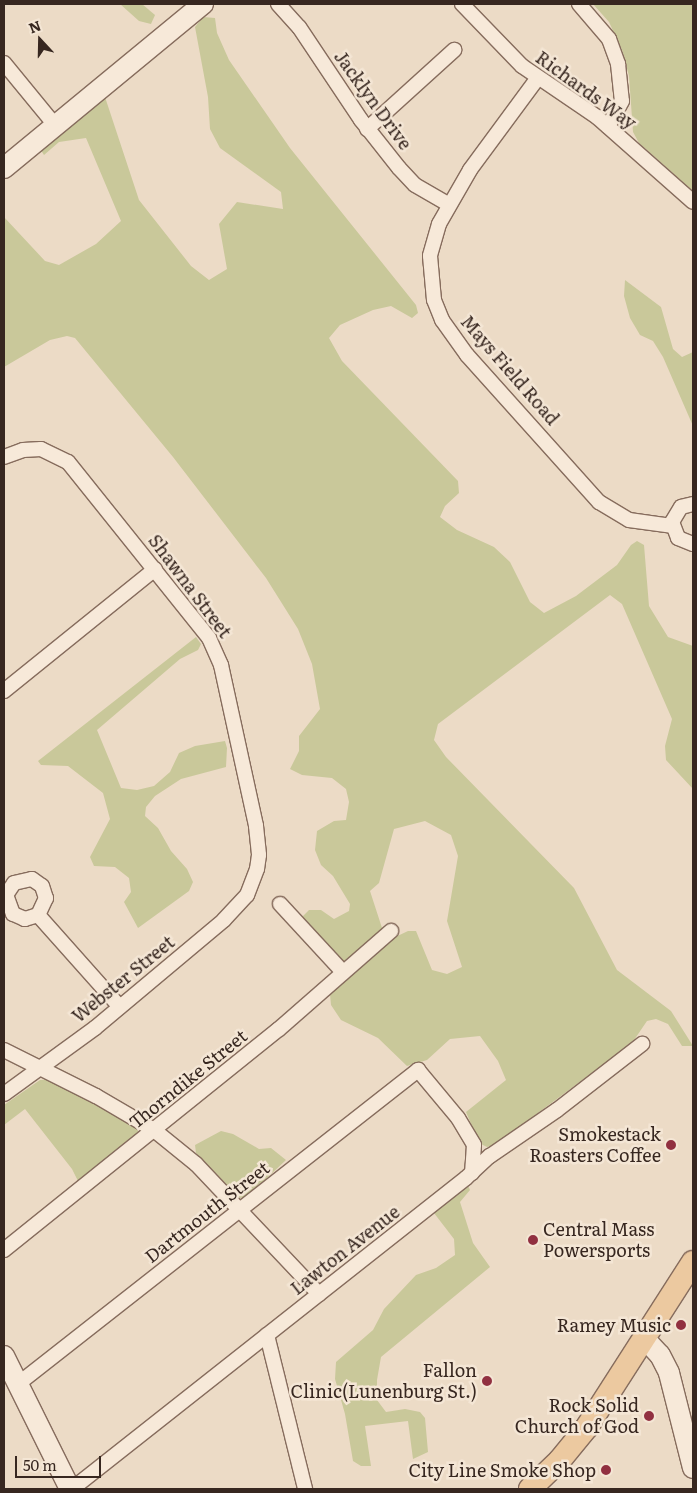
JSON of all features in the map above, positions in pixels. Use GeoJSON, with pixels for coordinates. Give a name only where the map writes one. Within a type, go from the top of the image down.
{"type":"FeatureCollection","features":[{"type":"Feature","properties":{"kind":"main road"},"geometry":{"type":"LineString","coordinates":[[530,1489],[560,1460],[595,1415],[693,1262]]}},
{"type":"Feature","properties":{"kind":"street"},"geometry":{"type":"LineString","coordinates":[[4,168],[203,4]]}},
{"type":"Feature","properties":{"kind":"street","name":"Jacklyn Drive"},"geometry":{"type":"LineString","coordinates":[[278,4],[299,27],[368,129],[410,180],[449,205]]}},
{"type":"Feature","properties":{"kind":"street","name":"Richards Way"},"geometry":{"type":"LineString","coordinates":[[462,4],[496,42],[537,79],[608,126],[693,202]]}},
{"type":"Feature","properties":{"kind":"street"},"geometry":{"type":"LineString","coordinates":[[579,4],[609,39],[618,64],[622,100],[608,126]]}},
{"type":"Feature","properties":{"kind":"street"},"geometry":{"type":"LineString","coordinates":[[368,129],[454,50]]}},
{"type":"Feature","properties":{"kind":"street"},"geometry":{"type":"LineString","coordinates":[[4,63],[55,125]]}},
{"type":"Feature","properties":{"kind":"street","name":"Mays Field Road"},"geometry":{"type":"LineString","coordinates":[[537,79],[470,170],[449,205],[432,245],[430,278],[437,310],[457,342],[604,507],[629,520],[672,526]]}},
{"type":"Feature","properties":{"kind":"street","name":"Shawna Street"},"geometry":{"type":"LineString","coordinates":[[4,457],[23,450],[41,449],[68,462],[204,632],[219,658],[256,826],[259,856],[254,881]]}},
{"type":"Feature","properties":{"kind":"street"},"geometry":{"type":"LineString","coordinates":[[693,504],[678,510],[672,526],[681,540],[693,544]]}},
{"type":"Feature","properties":{"kind":"street"},"geometry":{"type":"LineString","coordinates":[[4,692],[155,569]]}},
{"type":"Feature","properties":{"kind":"street","name":"Webster Street"},"geometry":{"type":"LineString","coordinates":[[4,1094],[120,1007],[224,920],[247,895],[254,881]]}},
{"type":"Feature","properties":{"kind":"street"},"geometry":{"type":"LineString","coordinates":[[280,904],[343,972]]}},
{"type":"Feature","properties":{"kind":"street"},"geometry":{"type":"LineString","coordinates":[[38,915],[120,1007]]}},
{"type":"Feature","properties":{"kind":"street","name":"Thorndike Street"},"geometry":{"type":"LineString","coordinates":[[4,1250],[279,1029],[391,931]]}},
{"type":"Feature","properties":{"kind":"street","name":"Lawton Avenue"},"geometry":{"type":"LineString","coordinates":[[72,1489],[472,1173],[490,1156],[557,1110],[642,1044]]}},
{"type":"Feature","properties":{"kind":"street"},"geometry":{"type":"LineString","coordinates":[[4,1050],[41,1068],[154,1130],[196,1164],[319,1294]]}},
{"type":"Feature","properties":{"kind":"street","name":"Dartmouth Street"},"geometry":{"type":"LineString","coordinates":[[18,1384],[418,1070],[458,1118],[474,1146],[472,1173]]}},
{"type":"Feature","properties":{"kind":"street"},"geometry":{"type":"LineString","coordinates":[[267,1335],[305,1489]]}},
{"type":"Feature","properties":{"kind":"street"},"geometry":{"type":"LineString","coordinates":[[644,1338],[660,1355],[669,1373],[693,1468]]}},
{"type":"Feature","properties":{"kind":"street"},"geometry":{"type":"LineString","coordinates":[[4,1356],[72,1489]]}},
{"type":"Feature","properties":{"kind":"green space"},"geometry":{"type":"Polygon","coordinates":[[[120,4],[142,4],[155,15],[151,24],[139,21],[120,4]]]}},
{"type":"Feature","properties":{"kind":"green space"},"geometry":{"type":"Polygon","coordinates":[[[593,4],[693,4],[693,191],[639,143],[633,132],[629,76],[622,50],[609,22],[593,4]]]}},
{"type":"Feature","properties":{"kind":"green space"},"geometry":{"type":"Polygon","coordinates":[[[203,17],[215,18],[217,33],[229,60],[290,148],[416,305],[418,313],[412,318],[391,306],[373,310],[340,325],[329,338],[342,361],[458,481],[459,493],[445,506],[440,517],[457,530],[494,547],[510,562],[530,602],[544,613],[576,596],[617,565],[631,545],[637,541],[644,545],[649,606],[668,637],[693,646],[693,789],[666,760],[665,746],[672,719],[622,604],[610,595],[438,724],[434,740],[446,757],[574,888],[617,970],[671,1011],[693,1046],[682,1046],[668,1024],[656,1019],[647,1021],[632,1043],[495,1145],[487,1147],[479,1143],[466,1112],[506,1080],[498,1061],[480,1036],[450,1039],[427,1060],[407,1066],[378,1038],[341,1020],[331,1005],[330,994],[387,941],[408,931],[416,931],[432,970],[447,974],[462,967],[447,921],[458,856],[451,835],[425,821],[394,829],[379,883],[370,891],[383,931],[342,965],[305,925],[303,916],[309,910],[321,910],[334,919],[349,911],[350,904],[333,876],[321,865],[315,850],[317,831],[334,821],[346,820],[349,802],[346,789],[332,778],[302,775],[290,769],[299,751],[299,736],[320,709],[312,664],[298,629],[266,578],[173,457],[75,338],[67,336],[50,340],[4,367],[4,217],[45,261],[59,265],[96,244],[121,221],[86,138],[59,142],[44,155],[37,144],[105,97],[139,200],[191,266],[209,280],[227,269],[219,224],[237,202],[283,209],[281,192],[220,148],[210,129],[208,97],[195,27],[203,17]]]}},
{"type":"Feature","properties":{"kind":"green space"},"geometry":{"type":"Polygon","coordinates":[[[625,280],[661,307],[673,349],[682,357],[693,352],[693,426],[663,357],[653,341],[640,335],[630,318],[624,296],[625,280]]]}},
{"type":"Feature","properties":{"kind":"green space"},"geometry":{"type":"Polygon","coordinates":[[[196,637],[201,644],[198,650],[180,659],[97,730],[121,788],[137,790],[154,786],[170,772],[179,753],[195,746],[225,741],[227,748],[226,767],[181,779],[155,796],[146,807],[145,816],[158,828],[171,851],[187,869],[193,882],[189,891],[138,928],[124,902],[131,892],[129,878],[115,867],[94,866],[90,857],[110,819],[103,793],[68,766],[41,765],[38,761],[196,637]]]}},
{"type":"Feature","properties":{"kind":"green space"},"geometry":{"type":"Polygon","coordinates":[[[53,1079],[138,1129],[139,1133],[78,1181],[72,1169],[25,1109],[4,1125],[4,1105],[40,1080],[53,1079]]]}},
{"type":"Feature","properties":{"kind":"green space"},"geometry":{"type":"Polygon","coordinates":[[[221,1131],[233,1134],[259,1149],[271,1148],[286,1160],[248,1196],[240,1198],[196,1153],[195,1145],[221,1131]]]}},
{"type":"Feature","properties":{"kind":"green space"},"geometry":{"type":"Polygon","coordinates":[[[466,1181],[470,1190],[460,1202],[473,1243],[490,1267],[381,1357],[377,1380],[377,1400],[386,1412],[405,1409],[420,1412],[425,1418],[428,1452],[413,1459],[408,1421],[365,1426],[371,1466],[361,1466],[353,1461],[345,1414],[335,1379],[336,1362],[373,1330],[384,1309],[416,1275],[436,1268],[455,1255],[454,1239],[434,1213],[466,1181]]]}},
{"type":"Feature","properties":{"kind":"place","name":"Smokestack Roasters Coffee"},"geometry":{"type":"Point","coordinates":[671,1145]}},
{"type":"Feature","properties":{"kind":"place","name":"Central Mass Powersports"},"geometry":{"type":"Point","coordinates":[533,1240]}},
{"type":"Feature","properties":{"kind":"place","name":"Ramey Music"},"geometry":{"type":"Point","coordinates":[681,1325]}},
{"type":"Feature","properties":{"kind":"place","name":"Fallon Clinic(Lunenburg St.)"},"geometry":{"type":"Point","coordinates":[487,1381]}},
{"type":"Feature","properties":{"kind":"place","name":"Rock Solid Church of God"},"geometry":{"type":"Point","coordinates":[649,1416]}},
{"type":"Feature","properties":{"kind":"place","name":"City Line Smoke Shop"},"geometry":{"type":"Point","coordinates":[606,1470]}}]}
